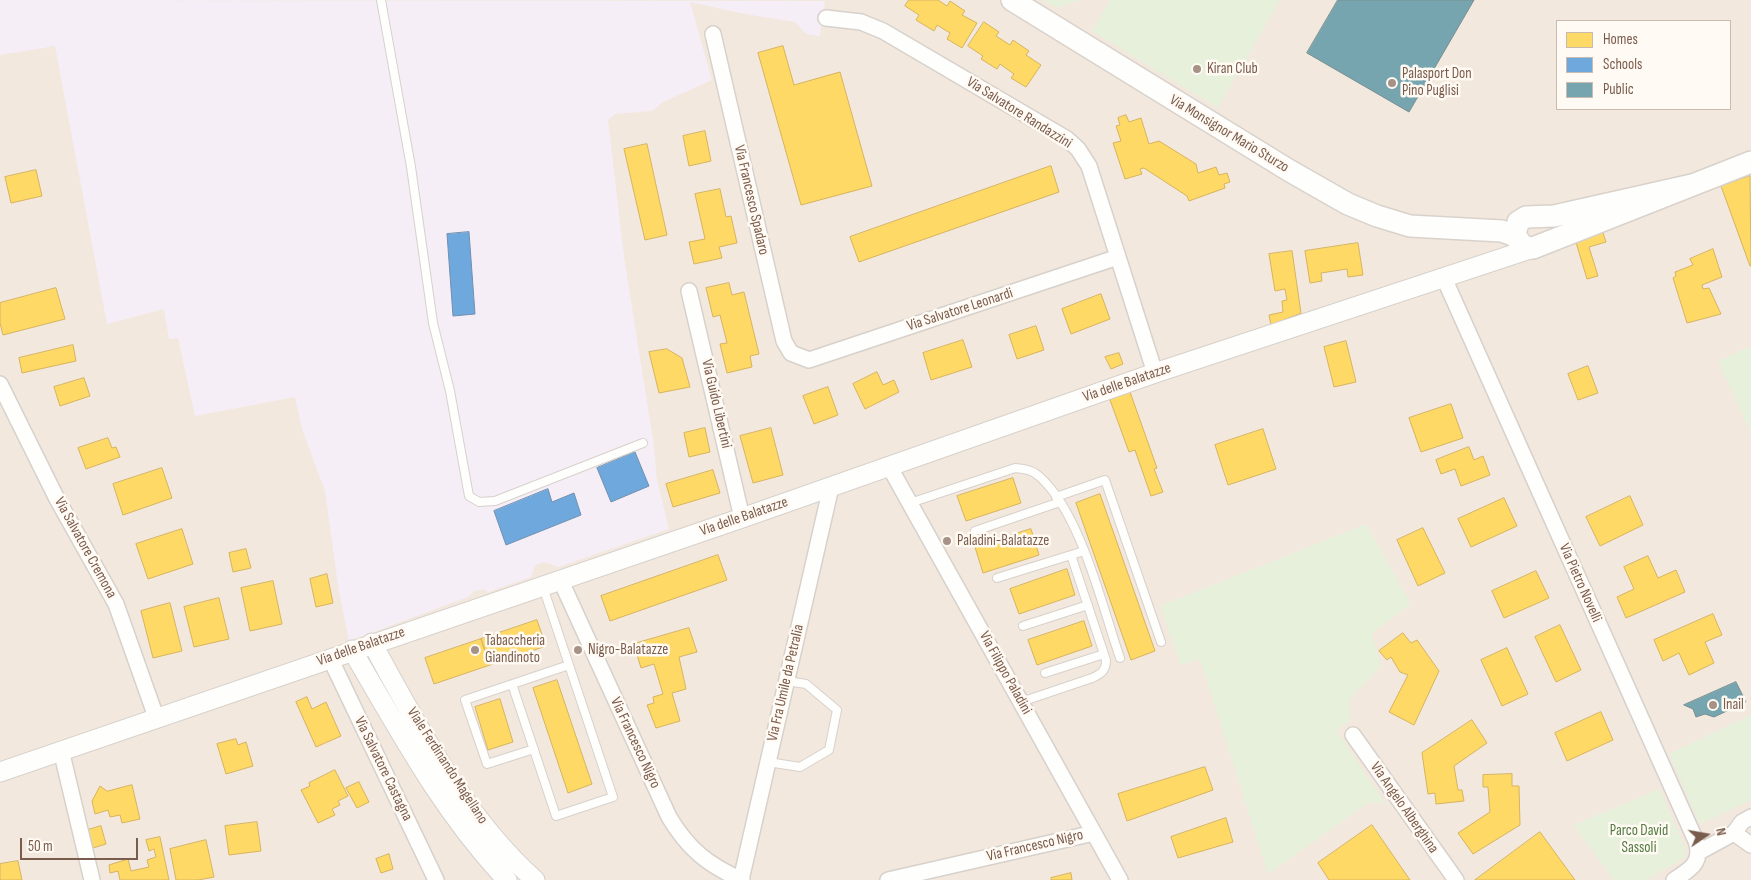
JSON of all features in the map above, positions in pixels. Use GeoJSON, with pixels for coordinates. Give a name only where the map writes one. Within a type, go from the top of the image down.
{"type":"FeatureCollection","features":[{"type":"Feature","properties":{"kind":"main road","name":"Via Monsignor Mario Sturzo"},"geometry":{"type":"LineString","coordinates":[[1012,0],[1249,146],[1348,204],[1377,216],[1410,226],[1462,228],[1527,234],[1554,216],[1692,185]]}},
{"type":"Feature","properties":{"kind":"main road"},"geometry":{"type":"LineString","coordinates":[[1527,234],[1692,185],[1751,162]]}},
{"type":"Feature","properties":{"kind":"street","name":"Via Salvatore Randazzini"},"geometry":{"type":"LineString","coordinates":[[826,18],[861,22],[882,31],[1067,139],[1078,149],[1089,166],[1155,373]]}},
{"type":"Feature","properties":{"kind":"street","name":"Via Francesco Spadaro"},"geometry":{"type":"LineString","coordinates":[[714,34],[784,341],[791,353],[800,358]]}},
{"type":"Feature","properties":{"kind":"street","name":"Via delle Balatazze"},"geometry":{"type":"LineString","coordinates":[[0,772],[372,643],[742,518],[1155,373],[1444,278],[1489,262],[1527,234]]}},
{"type":"Feature","properties":{"kind":"street","name":"Via Salvatore Leonardi"},"geometry":{"type":"LineString","coordinates":[[800,358],[809,360],[1118,257]]}},
{"type":"Feature","properties":{"kind":"street","name":"Via Pietro Novelli"},"geometry":{"type":"LineString","coordinates":[[1444,278],[1699,852]]}},
{"type":"Feature","properties":{"kind":"street","name":"Via Guido Libertini"},"geometry":{"type":"LineString","coordinates":[[689,291],[742,518]]}},
{"type":"Feature","properties":{"kind":"street","name":"Via Salvatore Cremona"},"geometry":{"type":"LineString","coordinates":[[0,384],[56,497],[116,604],[156,717]]}},
{"type":"Feature","properties":{"kind":"street","name":"Via Filippo Paladini"},"geometry":{"type":"LineString","coordinates":[[889,466],[1120,880]]}},
{"type":"Feature","properties":{"kind":"street","name":"Via Fra Umile da Petralia"},"geometry":{"type":"LineString","coordinates":[[742,880],[831,486]]}},
{"type":"Feature","properties":{"kind":"street","name":"Via Francesco Nigro"},"geometry":{"type":"LineString","coordinates":[[560,579],[669,817],[682,838],[717,869],[742,880]]}},
{"type":"Feature","properties":{"kind":"street","name":"Viale Ferdinando Magellano"},"geometry":{"type":"LineString","coordinates":[[372,643],[448,774],[486,829],[534,880]]}},
{"type":"Feature","properties":{"kind":"street","name":"Viale Ferdinando Magellano"},"geometry":{"type":"LineString","coordinates":[[352,650],[448,808],[489,861],[507,880]]}},
{"type":"Feature","properties":{"kind":"street","name":"Via Salvatore Castagna"},"geometry":{"type":"LineString","coordinates":[[330,658],[436,880]]}},
{"type":"Feature","properties":{"kind":"street","name":"Via Angelo Alberghina"},"geometry":{"type":"LineString","coordinates":[[1353,736],[1456,880]]}},
{"type":"Feature","properties":{"kind":"street"},"geometry":{"type":"LineString","coordinates":[[61,750],[92,880]]}},
{"type":"Feature","properties":{"kind":"street"},"geometry":{"type":"LineString","coordinates":[[1674,880],[1687,872],[1697,861],[1699,852],[1734,834],[1742,822],[1751,817]]}},
{"type":"Feature","properties":{"kind":"street","name":"Via Francesco Nigro"},"geometry":{"type":"LineString","coordinates":[[888,880],[1094,833]]}},
{"type":"Feature","properties":{"kind":"street"},"geometry":{"type":"LineString","coordinates":[[1734,834],[1751,845]]}},
{"type":"Feature","properties":{"kind":"lane"},"geometry":{"type":"LineString","coordinates":[[381,0],[411,167],[433,323],[450,391],[469,496],[479,502],[495,501],[643,442]]}},
{"type":"Feature","properties":{"kind":"lane"},"geometry":{"type":"LineString","coordinates":[[910,503],[1015,468],[1028,469],[1039,476],[1058,499],[1084,551],[1120,658]]}},
{"type":"Feature","properties":{"kind":"lane"},"geometry":{"type":"LineString","coordinates":[[975,531],[1105,480],[1161,642]]}},
{"type":"Feature","properties":{"kind":"lane"},"geometry":{"type":"LineString","coordinates":[[997,578],[1084,551]]}},
{"type":"Feature","properties":{"kind":"lane"},"geometry":{"type":"LineString","coordinates":[[1021,702],[1102,673],[1106,667],[1104,654],[1071,555]]}},
{"type":"Feature","properties":{"kind":"lane"},"geometry":{"type":"LineString","coordinates":[[512,684],[556,816],[613,796],[542,585]]}},
{"type":"Feature","properties":{"kind":"lane"},"geometry":{"type":"LineString","coordinates":[[1023,626],[1088,605]]}},
{"type":"Feature","properties":{"kind":"lane"},"geometry":{"type":"LineString","coordinates":[[1045,673],[1104,654]]}},
{"type":"Feature","properties":{"kind":"lane"},"geometry":{"type":"LineString","coordinates":[[534,749],[487,764],[465,700],[569,665]]}},
{"type":"Feature","properties":{"kind":"lane"},"geometry":{"type":"LineString","coordinates":[[768,762],[800,767],[829,750],[837,710],[806,684],[787,681]]}},
{"type":"Feature","properties":{"kind":"shaded area"},"geometry":{"type":"Polygon","coordinates":[[[0,0],[1751,0],[1751,880],[0,880],[0,0]]]}},
{"type":"Feature","properties":{"kind":"shaded area"},"geometry":{"type":"Polygon","coordinates":[[[0,0],[825,1],[820,36],[806,34],[795,22],[690,2],[712,80],[663,102],[652,111],[615,114],[608,120],[624,257],[653,440],[657,480],[669,529],[558,567],[545,562],[540,563],[535,566],[531,577],[488,592],[483,589],[474,591],[468,597],[349,641],[339,592],[325,491],[302,429],[295,397],[195,416],[178,338],[169,339],[164,309],[107,324],[55,46],[0,55],[0,0]]]}},
{"type":"Feature","properties":{"kind":"green space"},"geometry":{"type":"Polygon","coordinates":[[[1043,0],[1079,0],[1056,8],[1043,0]]]}},
{"type":"Feature","properties":{"kind":"green space","name":"Kiran Club"},"geometry":{"type":"Polygon","coordinates":[[[1108,0],[1280,0],[1218,108],[1092,31],[1110,1],[1108,0]]]}},
{"type":"Feature","properties":{"kind":"green space"},"geometry":{"type":"Polygon","coordinates":[[[1751,346],[1751,433],[1718,361],[1751,346]]]}},
{"type":"Feature","properties":{"kind":"green space"},"geometry":{"type":"Polygon","coordinates":[[[1366,524],[1411,604],[1372,633],[1381,666],[1349,700],[1351,720],[1336,730],[1387,806],[1380,802],[1368,803],[1268,874],[1200,659],[1181,665],[1160,606],[1366,524]]]}},
{"type":"Feature","properties":{"kind":"green space"},"geometry":{"type":"Polygon","coordinates":[[[1751,715],[1751,800],[1700,824],[1669,754],[1751,715]]]}},
{"type":"Feature","properties":{"kind":"green space","name":"Parco David Sassoli"},"geometry":{"type":"Polygon","coordinates":[[[1660,789],[1686,851],[1685,857],[1646,880],[1614,880],[1573,825],[1660,789]]]}},
{"type":"Feature","properties":{"kind":"building: Homes"},"geometry":{"type":"Polygon","coordinates":[[[909,0],[938,0],[947,6],[950,1],[965,11],[962,15],[977,23],[962,48],[947,39],[950,33],[937,25],[934,31],[916,20],[919,15],[905,6],[909,0]]]}},
{"type":"Feature","properties":{"kind":"building: Homes"},"geometry":{"type":"Polygon","coordinates":[[[984,22],[999,32],[996,36],[1010,45],[1013,40],[1029,51],[1026,55],[1041,65],[1026,87],[1011,78],[1014,74],[1000,64],[997,69],[981,59],[983,56],[968,46],[984,22]]]}},
{"type":"Feature","properties":{"kind":"building: Homes"},"geometry":{"type":"Polygon","coordinates":[[[783,46],[794,85],[840,72],[872,186],[801,205],[758,53],[783,46]]]}},
{"type":"Feature","properties":{"kind":"building: Homes"},"geometry":{"type":"Polygon","coordinates":[[[1126,115],[1129,122],[1141,118],[1149,144],[1159,141],[1196,164],[1198,173],[1216,167],[1219,175],[1227,173],[1230,182],[1224,184],[1225,188],[1189,201],[1187,196],[1144,168],[1140,169],[1142,174],[1125,179],[1113,143],[1121,141],[1116,126],[1120,125],[1118,118],[1126,115]]]}},
{"type":"Feature","properties":{"kind":"building: Homes"},"geometry":{"type":"Polygon","coordinates":[[[705,131],[711,161],[689,166],[683,136],[705,131]]]}},
{"type":"Feature","properties":{"kind":"building: Homes"},"geometry":{"type":"Polygon","coordinates":[[[647,144],[667,235],[645,240],[624,149],[647,144]]]}},
{"type":"Feature","properties":{"kind":"building: Homes"},"geometry":{"type":"Polygon","coordinates":[[[1051,166],[1059,192],[859,262],[850,237],[1051,166]]]}},
{"type":"Feature","properties":{"kind":"building: Homes"},"geometry":{"type":"Polygon","coordinates":[[[36,170],[42,196],[11,203],[5,177],[36,170]]]}},
{"type":"Feature","properties":{"kind":"building: Homes"},"geometry":{"type":"Polygon","coordinates":[[[1750,176],[1751,266],[1721,186],[1750,176]]]}},
{"type":"Feature","properties":{"kind":"building: Homes"},"geometry":{"type":"Polygon","coordinates":[[[720,189],[726,217],[731,216],[737,243],[719,247],[722,258],[694,264],[689,242],[705,239],[695,194],[720,189]]]}},
{"type":"Feature","properties":{"kind":"building: Homes"},"geometry":{"type":"Polygon","coordinates":[[[1602,230],[1606,242],[1589,247],[1598,276],[1587,279],[1575,239],[1602,230]]]}},
{"type":"Feature","properties":{"kind":"building: Homes"},"geometry":{"type":"Polygon","coordinates":[[[1358,243],[1363,275],[1348,277],[1347,269],[1321,273],[1322,281],[1310,283],[1305,251],[1358,243]]]}},
{"type":"Feature","properties":{"kind":"building: Homes"},"geometry":{"type":"Polygon","coordinates":[[[1713,249],[1722,277],[1702,285],[1703,289],[1709,288],[1721,314],[1687,323],[1673,278],[1676,276],[1675,272],[1693,265],[1690,259],[1713,249]]]}},
{"type":"Feature","properties":{"kind":"building: Homes"},"geometry":{"type":"Polygon","coordinates":[[[1292,251],[1301,313],[1271,325],[1269,315],[1283,312],[1282,301],[1287,300],[1285,289],[1275,291],[1269,254],[1292,251]]]}},
{"type":"Feature","properties":{"kind":"building: Homes"},"geometry":{"type":"Polygon","coordinates":[[[729,283],[732,295],[744,292],[759,354],[750,356],[752,367],[727,373],[720,344],[727,343],[720,315],[713,317],[706,288],[729,283]]]}},
{"type":"Feature","properties":{"kind":"building: Homes"},"geometry":{"type":"Polygon","coordinates":[[[56,288],[65,319],[3,335],[0,323],[0,303],[56,288]]]}},
{"type":"Feature","properties":{"kind":"building: Homes"},"geometry":{"type":"Polygon","coordinates":[[[1101,294],[1110,319],[1071,334],[1062,309],[1101,294]]]}},
{"type":"Feature","properties":{"kind":"building: Homes"},"geometry":{"type":"Polygon","coordinates":[[[1036,326],[1044,350],[1017,359],[1009,335],[1036,326]]]}},
{"type":"Feature","properties":{"kind":"building: Homes"},"geometry":{"type":"Polygon","coordinates":[[[963,340],[972,367],[931,380],[923,353],[963,340]]]}},
{"type":"Feature","properties":{"kind":"building: Homes"},"geometry":{"type":"Polygon","coordinates":[[[1346,341],[1356,382],[1334,387],[1324,347],[1346,341]]]}},
{"type":"Feature","properties":{"kind":"building: Homes"},"geometry":{"type":"Polygon","coordinates":[[[73,345],[76,361],[22,373],[19,358],[73,345]]]}},
{"type":"Feature","properties":{"kind":"building: Homes"},"geometry":{"type":"Polygon","coordinates":[[[667,349],[682,358],[690,387],[659,393],[649,352],[667,349]]]}},
{"type":"Feature","properties":{"kind":"building: Homes"},"geometry":{"type":"Polygon","coordinates":[[[1119,353],[1123,364],[1111,369],[1105,357],[1119,353]]]}},
{"type":"Feature","properties":{"kind":"building: Homes"},"geometry":{"type":"Polygon","coordinates":[[[1588,366],[1598,393],[1578,400],[1568,374],[1588,366]]]}},
{"type":"Feature","properties":{"kind":"building: Homes"},"geometry":{"type":"Polygon","coordinates":[[[877,372],[883,385],[894,380],[899,392],[865,409],[853,384],[877,372]]]}},
{"type":"Feature","properties":{"kind":"building: Homes"},"geometry":{"type":"Polygon","coordinates":[[[84,378],[90,396],[60,406],[54,387],[84,378]]]}},
{"type":"Feature","properties":{"kind":"building: Homes"},"geometry":{"type":"Polygon","coordinates":[[[828,387],[838,415],[814,424],[803,396],[828,387]]]}},
{"type":"Feature","properties":{"kind":"building: Homes"},"geometry":{"type":"Polygon","coordinates":[[[1130,392],[1157,468],[1154,469],[1163,492],[1151,496],[1135,450],[1129,452],[1110,400],[1130,392]]]}},
{"type":"Feature","properties":{"kind":"building: Homes"},"geometry":{"type":"Polygon","coordinates":[[[1451,404],[1463,438],[1421,452],[1409,418],[1451,404]]]}},
{"type":"Feature","properties":{"kind":"building: Homes"},"geometry":{"type":"Polygon","coordinates":[[[705,428],[710,452],[689,457],[684,433],[705,428]]]}},
{"type":"Feature","properties":{"kind":"building: Homes"},"geometry":{"type":"Polygon","coordinates":[[[771,428],[783,475],[753,483],[740,436],[771,428]]]}},
{"type":"Feature","properties":{"kind":"building: Homes"},"geometry":{"type":"Polygon","coordinates":[[[1263,429],[1276,469],[1228,485],[1215,445],[1263,429]]]}},
{"type":"Feature","properties":{"kind":"building: Homes"},"geometry":{"type":"Polygon","coordinates":[[[108,438],[112,448],[116,447],[120,457],[86,469],[78,448],[108,438]]]}},
{"type":"Feature","properties":{"kind":"building: Homes"},"geometry":{"type":"Polygon","coordinates":[[[1469,447],[1474,460],[1483,456],[1490,475],[1461,486],[1455,469],[1441,474],[1436,460],[1469,447]]]}},
{"type":"Feature","properties":{"kind":"building: Homes"},"geometry":{"type":"Polygon","coordinates":[[[162,468],[172,498],[123,515],[113,484],[162,468]]]}},
{"type":"Feature","properties":{"kind":"building: Homes"},"geometry":{"type":"Polygon","coordinates":[[[713,470],[720,493],[673,507],[666,484],[713,470]]]}},
{"type":"Feature","properties":{"kind":"building: Homes"},"geometry":{"type":"Polygon","coordinates":[[[1013,478],[1021,503],[966,521],[957,496],[1013,478]]]}},
{"type":"Feature","properties":{"kind":"building: Homes"},"geometry":{"type":"Polygon","coordinates":[[[1100,494],[1155,651],[1131,660],[1076,503],[1100,494]]]}},
{"type":"Feature","properties":{"kind":"building: Homes"},"geometry":{"type":"Polygon","coordinates":[[[1630,496],[1643,525],[1600,546],[1586,517],[1630,496]]]}},
{"type":"Feature","properties":{"kind":"building: Homes"},"geometry":{"type":"Polygon","coordinates":[[[1504,498],[1517,526],[1471,547],[1458,519],[1504,498]]]}},
{"type":"Feature","properties":{"kind":"building: Homes"},"geometry":{"type":"Polygon","coordinates":[[[1423,528],[1445,573],[1418,586],[1397,540],[1423,528]]]}},
{"type":"Feature","properties":{"kind":"building: Homes"},"geometry":{"type":"Polygon","coordinates":[[[182,529],[193,564],[148,579],[136,544],[182,529]]]}},
{"type":"Feature","properties":{"kind":"building: Homes"},"geometry":{"type":"Polygon","coordinates":[[[1031,529],[1039,555],[983,573],[975,547],[1031,529]]]}},
{"type":"Feature","properties":{"kind":"building: Homes"},"geometry":{"type":"Polygon","coordinates":[[[246,549],[251,568],[233,572],[229,553],[246,549]]]}},
{"type":"Feature","properties":{"kind":"building: Homes"},"geometry":{"type":"Polygon","coordinates":[[[718,555],[727,580],[610,621],[601,596],[718,555]]]}},
{"type":"Feature","properties":{"kind":"building: Homes"},"geometry":{"type":"Polygon","coordinates":[[[1648,556],[1658,578],[1676,570],[1685,592],[1626,618],[1617,597],[1634,589],[1624,567],[1648,556]]]}},
{"type":"Feature","properties":{"kind":"building: Homes"},"geometry":{"type":"Polygon","coordinates":[[[1067,569],[1075,595],[1019,614],[1010,589],[1067,569]]]}},
{"type":"Feature","properties":{"kind":"building: Homes"},"geometry":{"type":"Polygon","coordinates":[[[1536,571],[1549,598],[1504,618],[1492,591],[1536,571]]]}},
{"type":"Feature","properties":{"kind":"building: Homes"},"geometry":{"type":"Polygon","coordinates":[[[327,574],[333,603],[316,607],[310,579],[327,574]]]}},
{"type":"Feature","properties":{"kind":"building: Homes"},"geometry":{"type":"Polygon","coordinates":[[[273,581],[282,624],[250,631],[241,588],[273,581]]]}},
{"type":"Feature","properties":{"kind":"building: Homes"},"geometry":{"type":"Polygon","coordinates":[[[219,598],[229,639],[194,647],[184,607],[219,598]]]}},
{"type":"Feature","properties":{"kind":"building: Homes"},"geometry":{"type":"Polygon","coordinates":[[[170,603],[182,651],[153,658],[141,611],[170,603]]]}},
{"type":"Feature","properties":{"kind":"building: Homes"},"geometry":{"type":"Polygon","coordinates":[[[1713,614],[1722,635],[1705,642],[1714,663],[1689,675],[1679,653],[1663,661],[1654,640],[1713,614]]]}},
{"type":"Feature","properties":{"kind":"building: Homes"},"geometry":{"type":"Polygon","coordinates":[[[537,620],[546,646],[490,665],[481,639],[537,620]]]}},
{"type":"Feature","properties":{"kind":"building: Homes"},"geometry":{"type":"Polygon","coordinates":[[[1084,621],[1092,646],[1037,665],[1028,640],[1084,621]]]}},
{"type":"Feature","properties":{"kind":"building: Homes"},"geometry":{"type":"Polygon","coordinates":[[[1560,625],[1581,670],[1556,682],[1535,637],[1560,625]]]}},
{"type":"Feature","properties":{"kind":"building: Homes"},"geometry":{"type":"Polygon","coordinates":[[[689,628],[697,652],[679,657],[686,689],[672,693],[680,721],[656,728],[647,705],[654,703],[653,697],[663,694],[654,664],[641,668],[634,644],[689,628]]]}},
{"type":"Feature","properties":{"kind":"building: Homes"},"geometry":{"type":"Polygon","coordinates":[[[1403,633],[1411,643],[1417,640],[1439,671],[1414,725],[1389,712],[1408,675],[1400,672],[1391,657],[1387,660],[1379,651],[1403,633]]]}},
{"type":"Feature","properties":{"kind":"building: Homes"},"geometry":{"type":"Polygon","coordinates":[[[481,639],[490,665],[434,684],[425,658],[481,639]]]}},
{"type":"Feature","properties":{"kind":"building: Homes"},"geometry":{"type":"Polygon","coordinates":[[[1507,648],[1528,694],[1502,706],[1481,660],[1507,648]]]}},
{"type":"Feature","properties":{"kind":"building: Homes"},"geometry":{"type":"Polygon","coordinates":[[[557,680],[592,784],[568,793],[533,688],[557,680]]]}},
{"type":"Feature","properties":{"kind":"building: Homes"},"geometry":{"type":"Polygon","coordinates":[[[307,697],[312,709],[326,702],[341,736],[316,747],[296,702],[307,697]]]}},
{"type":"Feature","properties":{"kind":"building: Homes"},"geometry":{"type":"Polygon","coordinates":[[[500,699],[513,742],[488,750],[475,707],[500,699]]]}},
{"type":"Feature","properties":{"kind":"building: Homes"},"geometry":{"type":"Polygon","coordinates":[[[1601,712],[1613,740],[1567,761],[1555,733],[1601,712]]]}},
{"type":"Feature","properties":{"kind":"building: Homes"},"geometry":{"type":"Polygon","coordinates":[[[1472,720],[1487,743],[1454,766],[1458,790],[1462,790],[1464,801],[1436,804],[1435,793],[1428,794],[1422,753],[1472,720]]]}},
{"type":"Feature","properties":{"kind":"building: Homes"},"geometry":{"type":"Polygon","coordinates":[[[236,739],[238,745],[246,742],[253,766],[226,774],[217,744],[236,739]]]}},
{"type":"Feature","properties":{"kind":"building: Homes"},"geometry":{"type":"Polygon","coordinates":[[[1205,767],[1213,790],[1127,821],[1118,794],[1205,767]]]}},
{"type":"Feature","properties":{"kind":"building: Homes"},"geometry":{"type":"Polygon","coordinates":[[[335,770],[348,796],[338,801],[340,805],[332,809],[335,815],[318,823],[301,790],[310,786],[309,783],[335,770]]]}},
{"type":"Feature","properties":{"kind":"building: Homes"},"geometry":{"type":"Polygon","coordinates":[[[1512,774],[1512,786],[1519,786],[1520,825],[1473,854],[1458,833],[1490,812],[1488,787],[1483,787],[1483,775],[1512,774]]]}},
{"type":"Feature","properties":{"kind":"building: Homes"},"geometry":{"type":"Polygon","coordinates":[[[359,782],[369,802],[357,808],[346,788],[359,782]]]}},
{"type":"Feature","properties":{"kind":"building: Homes"},"geometry":{"type":"Polygon","coordinates":[[[132,785],[140,819],[122,823],[120,815],[110,817],[108,810],[95,814],[92,801],[100,786],[107,791],[132,785]]]}},
{"type":"Feature","properties":{"kind":"building: Homes"},"geometry":{"type":"Polygon","coordinates":[[[1226,818],[1233,842],[1178,858],[1171,837],[1226,818]]]}},
{"type":"Feature","properties":{"kind":"building: Homes"},"geometry":{"type":"Polygon","coordinates":[[[257,822],[261,851],[229,855],[225,826],[257,822]]]}},
{"type":"Feature","properties":{"kind":"building: Homes"},"geometry":{"type":"Polygon","coordinates":[[[1372,825],[1410,880],[1329,880],[1318,863],[1372,825]]]}},
{"type":"Feature","properties":{"kind":"building: Homes"},"geometry":{"type":"Polygon","coordinates":[[[101,826],[106,844],[93,848],[88,830],[101,826]]]}},
{"type":"Feature","properties":{"kind":"building: Homes"},"geometry":{"type":"Polygon","coordinates":[[[1540,832],[1575,880],[1475,880],[1540,832]]]}},
{"type":"Feature","properties":{"kind":"building: Homes"},"geometry":{"type":"Polygon","coordinates":[[[160,837],[169,880],[120,880],[118,871],[110,873],[109,865],[128,859],[131,871],[149,867],[147,860],[156,857],[154,849],[149,851],[146,840],[160,837]]]}},
{"type":"Feature","properties":{"kind":"building: Homes"},"geometry":{"type":"Polygon","coordinates":[[[206,840],[214,877],[198,880],[176,880],[170,849],[206,840]]]}},
{"type":"Feature","properties":{"kind":"building: Homes"},"geometry":{"type":"Polygon","coordinates":[[[389,854],[393,869],[381,873],[376,859],[389,854]]]}},
{"type":"Feature","properties":{"kind":"building: Homes"},"geometry":{"type":"Polygon","coordinates":[[[18,861],[22,880],[0,880],[0,864],[18,861]]]}},
{"type":"Feature","properties":{"kind":"building: Homes"},"geometry":{"type":"Polygon","coordinates":[[[1071,873],[1072,880],[1051,880],[1051,878],[1071,873]]]}},
{"type":"Feature","properties":{"kind":"building: Schools"},"geometry":{"type":"Polygon","coordinates":[[[469,232],[475,314],[453,316],[447,234],[469,232]]]}},
{"type":"Feature","properties":{"kind":"building: Schools"},"geometry":{"type":"Polygon","coordinates":[[[635,452],[649,486],[611,502],[597,468],[635,452]]]}},
{"type":"Feature","properties":{"kind":"building: Schools"},"geometry":{"type":"Polygon","coordinates":[[[548,489],[552,502],[574,493],[581,515],[506,545],[494,511],[548,489]]]}},
{"type":"Feature","properties":{"kind":"building: Public","name":"Palasport Don Pino Puglisi"},"geometry":{"type":"Polygon","coordinates":[[[1338,0],[1474,0],[1409,112],[1307,53],[1338,0]]]}},
{"type":"Feature","properties":{"kind":"building: Public"},"geometry":{"type":"Polygon","coordinates":[[[1736,682],[1746,702],[1714,717],[1705,714],[1696,717],[1693,709],[1684,705],[1736,682]]]}},
{"type":"Feature","properties":{"kind":"place","name":"Kiran Club"},"geometry":{"type":"Point","coordinates":[1197,69]}},
{"type":"Feature","properties":{"kind":"place","name":"Palasport Don Pino Puglisi"},"geometry":{"type":"Point","coordinates":[1392,83]}},
{"type":"Feature","properties":{"kind":"place","name":"Paladini-Balatazze"},"geometry":{"type":"Point","coordinates":[947,541]}},
{"type":"Feature","properties":{"kind":"place","name":"Tabaccheria Giandinoto"},"geometry":{"type":"Point","coordinates":[475,650]}},
{"type":"Feature","properties":{"kind":"place","name":"Nigro-Balatazze"},"geometry":{"type":"Point","coordinates":[578,650]}},
{"type":"Feature","properties":{"kind":"place","name":"Inail"},"geometry":{"type":"Point","coordinates":[1713,705]}}]}
